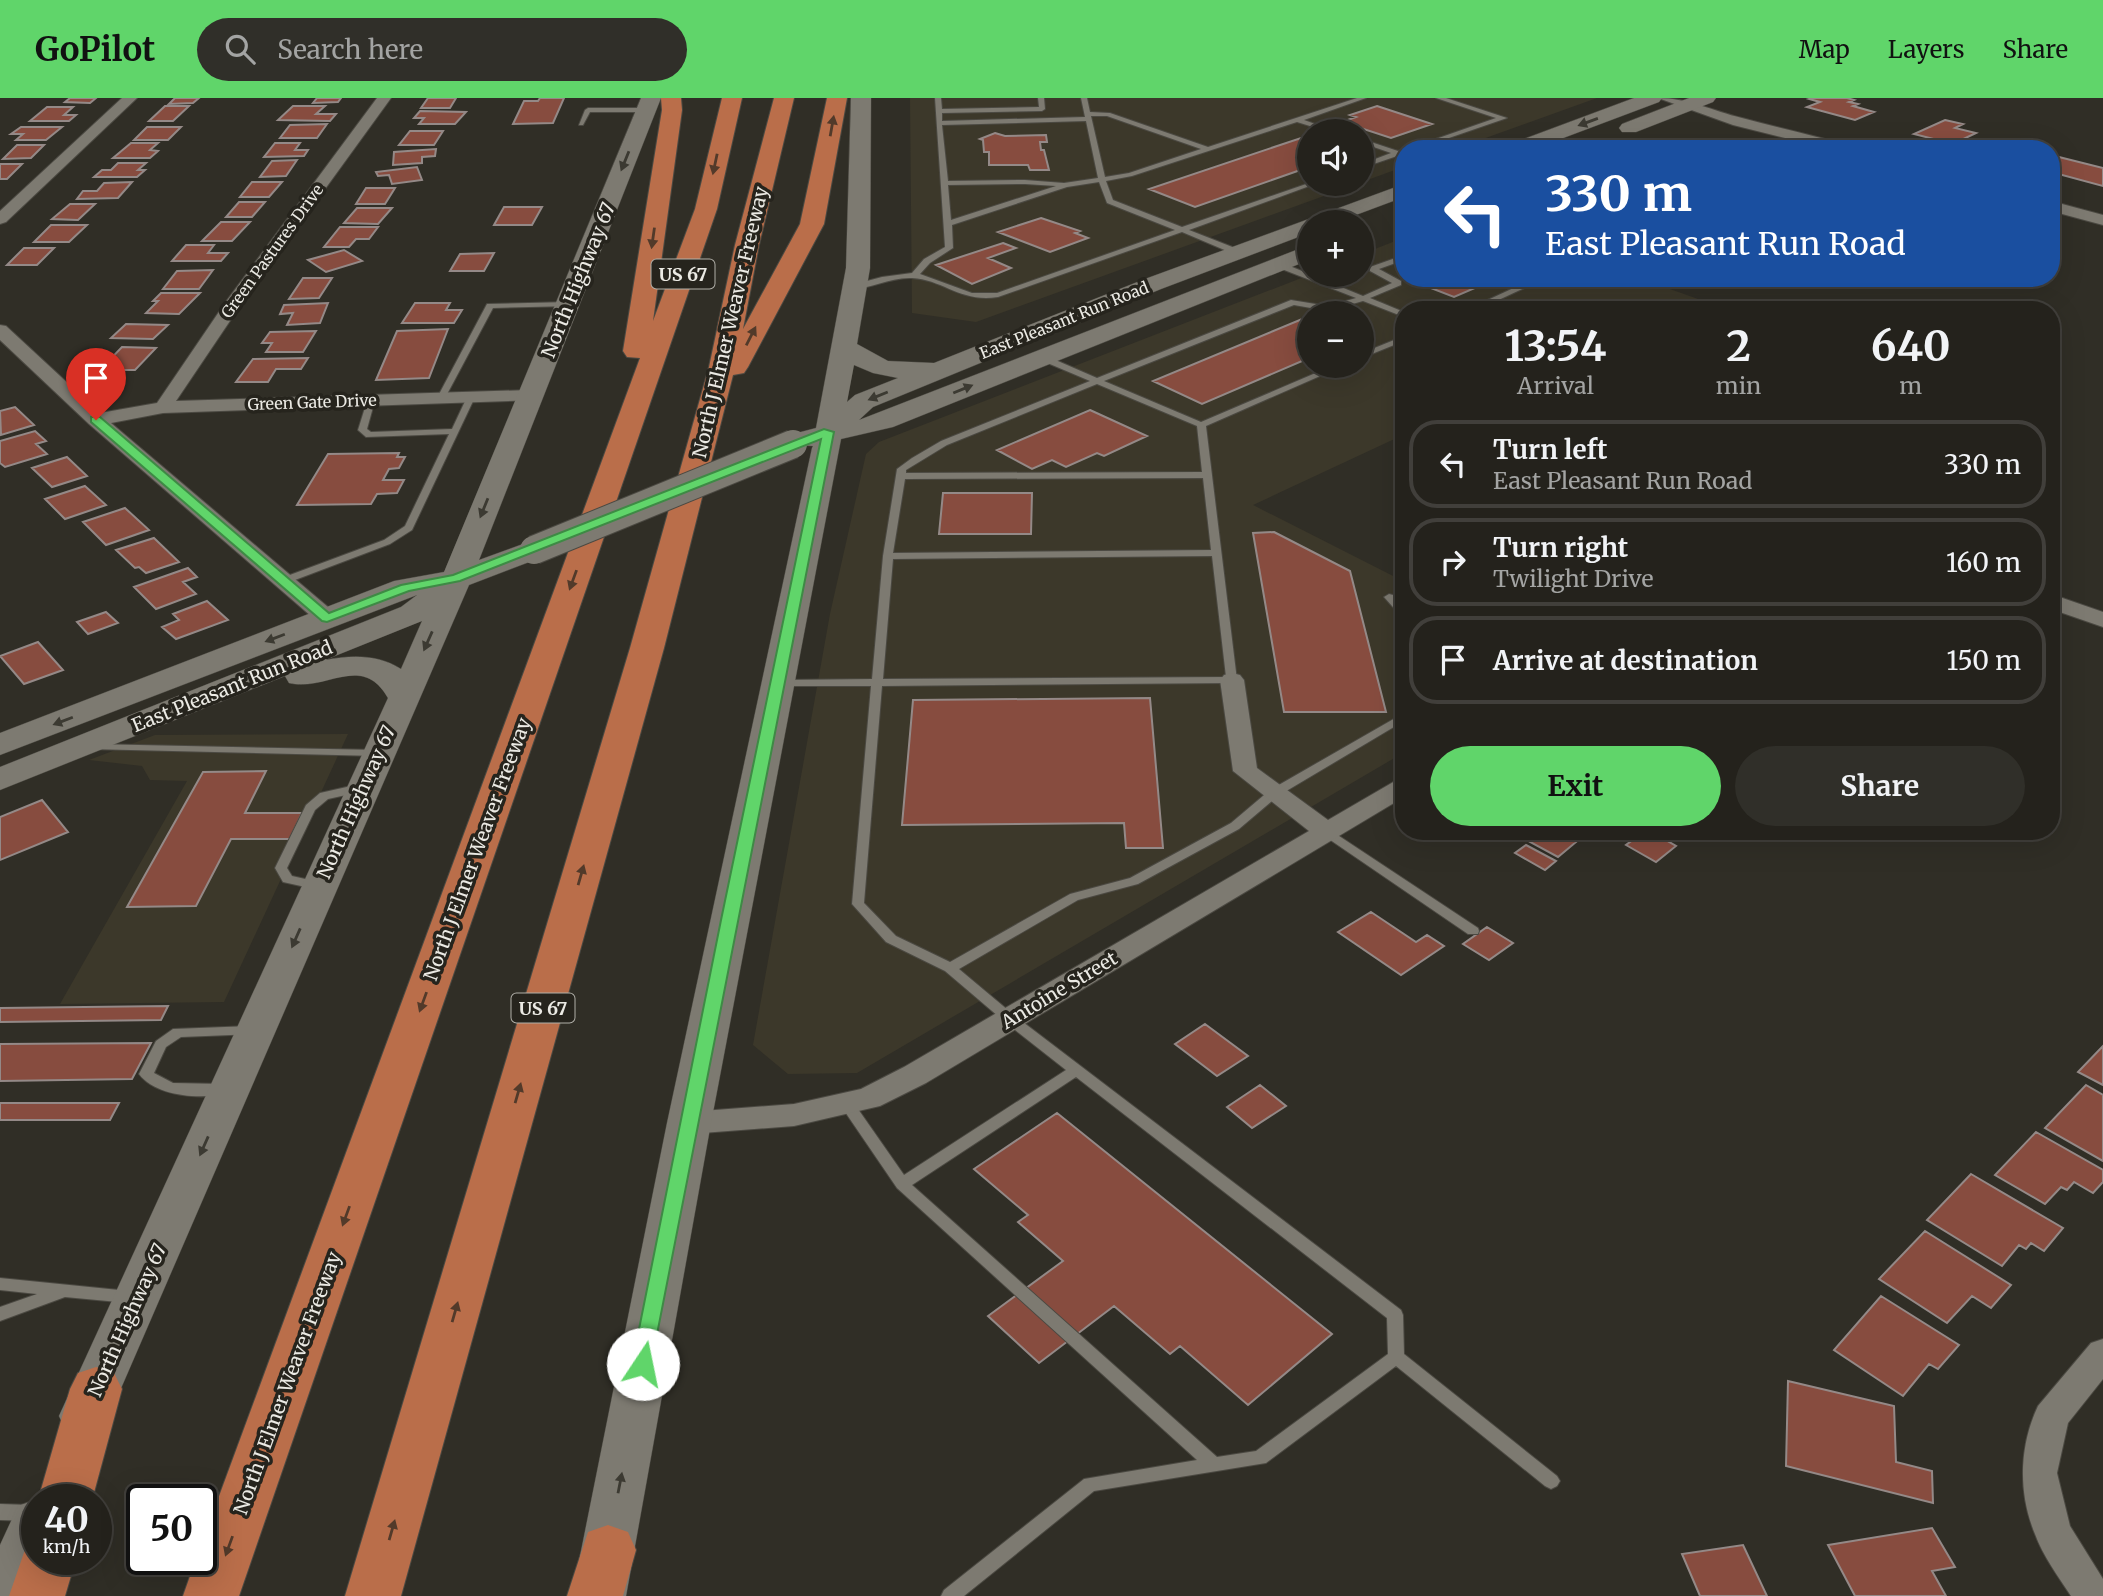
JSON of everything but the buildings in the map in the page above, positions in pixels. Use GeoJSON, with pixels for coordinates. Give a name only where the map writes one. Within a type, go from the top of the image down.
{"type":"FeatureCollection","features":[{"type":"Feature","properties":{"kind":"highway"},"geometry":{"type":"LineString","coordinates":[[621,446],[672,110],[671,98]]}},
{"type":"Feature","properties":{"kind":"highway","name":"North J Elmer Weaver Freeway"},"geometry":{"type":"LineString","coordinates":[[211,1596],[706,209],[732,98]]}},
{"type":"Feature","properties":{"kind":"highway","name":"North J Elmer Weaver Freeway"},"geometry":{"type":"LineString","coordinates":[[373,1596],[647,648],[708,418],[784,98]]}},
{"type":"Feature","properties":{"kind":"highway"},"geometry":{"type":"LineString","coordinates":[[708,418],[781,276],[812,224],[837,98]]}},
{"type":"Feature","properties":{"kind":"highway"},"geometry":{"type":"LineString","coordinates":[[69,1484],[96,1389]]}},
{"type":"Feature","properties":{"kind":"highway"},"geometry":{"type":"LineString","coordinates":[[37,1596],[43,1575]]}},
{"type":"Feature","properties":{"kind":"main road"},"geometry":{"type":"LineString","coordinates":[[1540,140],[1652,98]]}},
{"type":"Feature","properties":{"kind":"main road"},"geometry":{"type":"LineString","coordinates":[[601,1581],[843,346],[865,274],[862,100]]}},
{"type":"Feature","properties":{"kind":"main road"},"geometry":{"type":"LineString","coordinates":[[1616,133],[1692,101]]}},
{"type":"Feature","properties":{"kind":"main road","name":"North Highway 67"},"geometry":{"type":"LineString","coordinates":[[54,1484],[456,579],[649,104]]}},
{"type":"Feature","properties":{"kind":"main road"},"geometry":{"type":"LineString","coordinates":[[1362,210],[1395,201]]}},
{"type":"Feature","properties":{"kind":"main road"},"geometry":{"type":"LineString","coordinates":[[1374,210],[1395,202]]}},
{"type":"Feature","properties":{"kind":"main road","name":"East Pleasant Run Road"},"geometry":{"type":"LineString","coordinates":[[828,432],[864,401],[1297,230]]}},
{"type":"Feature","properties":{"kind":"main road"},"geometry":{"type":"LineString","coordinates":[[1277,264],[1286,245],[1297,241]]}},
{"type":"Feature","properties":{"kind":"main road"},"geometry":{"type":"LineString","coordinates":[[1082,340],[1156,298],[1236,266],[1237,252]]}},
{"type":"Feature","properties":{"kind":"main road","name":"East Pleasant Run Road"},"geometry":{"type":"LineString","coordinates":[[0,745],[405,588],[456,579],[534,550],[793,444],[828,432],[847,431],[876,424],[1297,256]]}},
{"type":"Feature","properties":{"kind":"main road"},"geometry":{"type":"LineString","coordinates":[[843,346],[872,366],[897,371],[922,370],[961,361]]}},
{"type":"Feature","properties":{"kind":"main road","name":"East Pleasant Run Road"},"geometry":{"type":"LineString","coordinates":[[0,779],[412,614],[456,579]]}},
{"type":"Feature","properties":{"kind":"main road"},"geometry":{"type":"LineString","coordinates":[[194,701],[338,667],[374,668],[393,678],[403,696]]}},
{"type":"Feature","properties":{"kind":"main road"},"geometry":{"type":"LineString","coordinates":[[4,1596],[21,1558]]}},
{"type":"Feature","properties":{"kind":"street"},"geometry":{"type":"LineString","coordinates":[[0,219],[130,98]]}},
{"type":"Feature","properties":{"kind":"street","name":"Green Pastures Drive"},"geometry":{"type":"LineString","coordinates":[[163,407],[231,307],[384,98]]}},
{"type":"Feature","properties":{"kind":"street"},"geometry":{"type":"LineString","coordinates":[[1665,98],[1692,101],[1738,122],[1814,140]]}},
{"type":"Feature","properties":{"kind":"street"},"geometry":{"type":"LineString","coordinates":[[2060,208],[2103,220]]}},
{"type":"Feature","properties":{"kind":"street"},"geometry":{"type":"LineString","coordinates":[[0,330],[96,420],[327,618]]}},
{"type":"Feature","properties":{"kind":"street","name":"Green Gate Drive"},"geometry":{"type":"LineString","coordinates":[[96,420],[163,407],[530,396]]}},
{"type":"Feature","properties":{"kind":"street"},"geometry":{"type":"LineString","coordinates":[[2060,604],[2103,620]]}},
{"type":"Feature","properties":{"kind":"street"},"geometry":{"type":"LineString","coordinates":[[1232,680],[1245,771],[1326,832]]}},
{"type":"Feature","properties":{"kind":"street","name":"Antoine Street"},"geometry":{"type":"LineString","coordinates":[[689,1123],[794,1115],[869,1098],[915,1075],[1395,791]]}},
{"type":"Feature","properties":{"kind":"street"},"geometry":{"type":"LineString","coordinates":[[2092,1596],[2052,1531],[2039,1473],[2051,1417],[2103,1353]]}},
{"type":"Feature","properties":{"kind":"lane"},"geometry":{"type":"LineString","coordinates":[[582,124],[595,98]]}},
{"type":"Feature","properties":{"kind":"lane"},"geometry":{"type":"LineString","coordinates":[[865,274],[877,278],[921,272],[933,256],[949,248],[938,98]]}},
{"type":"Feature","properties":{"kind":"lane"},"geometry":{"type":"LineString","coordinates":[[939,111],[1042,109],[1041,98]]}},
{"type":"Feature","properties":{"kind":"lane"},"geometry":{"type":"LineString","coordinates":[[1084,98],[1102,180],[1111,201],[1237,252]]}},
{"type":"Feature","properties":{"kind":"lane"},"geometry":{"type":"LineString","coordinates":[[1301,119],[1363,98]]}},
{"type":"Feature","properties":{"kind":"lane"},"geometry":{"type":"LineString","coordinates":[[1437,140],[1504,118],[1439,98]]}},
{"type":"Feature","properties":{"kind":"lane"},"geometry":{"type":"LineString","coordinates":[[588,110],[649,104]]}},
{"type":"Feature","properties":{"kind":"lane"},"geometry":{"type":"LineString","coordinates":[[939,123],[1108,114],[1206,149]]}},
{"type":"Feature","properties":{"kind":"lane"},"geometry":{"type":"LineString","coordinates":[[948,225],[1069,185],[1129,175],[1297,120]]}},
{"type":"Feature","properties":{"kind":"lane"},"geometry":{"type":"LineString","coordinates":[[1374,145],[1395,151]]}},
{"type":"Feature","properties":{"kind":"lane"},"geometry":{"type":"LineString","coordinates":[[1374,162],[1395,155]]}},
{"type":"Feature","properties":{"kind":"lane"},"geometry":{"type":"LineString","coordinates":[[946,183],[1025,182],[1069,185]]}},
{"type":"Feature","properties":{"kind":"lane"},"geometry":{"type":"LineString","coordinates":[[921,272],[929,279],[962,294],[981,298],[998,295],[1297,189]]}},
{"type":"Feature","properties":{"kind":"lane"},"geometry":{"type":"LineString","coordinates":[[1395,260],[1373,269],[1395,281]]}},
{"type":"Feature","properties":{"kind":"lane"},"geometry":{"type":"LineString","coordinates":[[1277,264],[1395,311]]}},
{"type":"Feature","properties":{"kind":"lane"},"geometry":{"type":"LineString","coordinates":[[865,274],[921,272],[981,298]]}},
{"type":"Feature","properties":{"kind":"lane"},"geometry":{"type":"LineString","coordinates":[[1395,284],[1332,310],[1313,309],[1294,302],[1097,380],[917,457],[902,469],[887,556],[858,904],[891,939],[950,968],[1010,1019],[1395,1315],[1396,1357],[1551,1481]]}},
{"type":"Feature","properties":{"kind":"lane"},"geometry":{"type":"LineString","coordinates":[[1490,301],[1522,287]]}},
{"type":"Feature","properties":{"kind":"lane"},"geometry":{"type":"LineString","coordinates":[[441,398],[490,306],[569,303]]}},
{"type":"Feature","properties":{"kind":"lane"},"geometry":{"type":"LineString","coordinates":[[1374,351],[1395,342]]}},
{"type":"Feature","properties":{"kind":"lane"},"geometry":{"type":"LineString","coordinates":[[1041,357],[1201,425],[1311,378]]}},
{"type":"Feature","properties":{"kind":"lane"},"geometry":{"type":"LineString","coordinates":[[283,580],[387,542],[409,528],[471,397]]}},
{"type":"Feature","properties":{"kind":"lane"},"geometry":{"type":"LineString","coordinates":[[371,400],[362,430],[369,435],[456,431]]}},
{"type":"Feature","properties":{"kind":"lane"},"geometry":{"type":"LineString","coordinates":[[776,682],[1232,680],[1201,425]]}},
{"type":"Feature","properties":{"kind":"lane"},"geometry":{"type":"LineString","coordinates":[[901,476],[1207,475]]}},
{"type":"Feature","properties":{"kind":"lane"},"geometry":{"type":"LineString","coordinates":[[887,556],[1217,553]]}},
{"type":"Feature","properties":{"kind":"lane"},"geometry":{"type":"LineString","coordinates":[[1389,597],[1395,603]]}},
{"type":"Feature","properties":{"kind":"lane"},"geometry":{"type":"LineString","coordinates":[[950,968],[1074,897],[1134,881],[1236,826],[1274,793],[1395,721]]}},
{"type":"Feature","properties":{"kind":"lane"},"geometry":{"type":"LineString","coordinates":[[81,746],[371,770]]}},
{"type":"Feature","properties":{"kind":"lane"},"geometry":{"type":"LineString","coordinates":[[1326,832],[1473,931]]}},
{"type":"Feature","properties":{"kind":"lane"},"geometry":{"type":"LineString","coordinates":[[229,1089],[176,1089],[160,1086],[146,1074],[161,1044],[178,1032],[255,1031]]}},
{"type":"Feature","properties":{"kind":"lane"},"geometry":{"type":"LineString","coordinates":[[902,1184],[1076,1070]]}},
{"type":"Feature","properties":{"kind":"lane"},"geometry":{"type":"LineString","coordinates":[[846,1103],[902,1184],[1214,1465]]}},
{"type":"Feature","properties":{"kind":"lane"},"geometry":{"type":"LineString","coordinates":[[0,1284],[136,1298]]}},
{"type":"Feature","properties":{"kind":"lane"},"geometry":{"type":"LineString","coordinates":[[0,1314],[64,1290]]}},
{"type":"Feature","properties":{"kind":"lane"},"geometry":{"type":"LineString","coordinates":[[950,1596],[1090,1484],[1261,1458],[1396,1357]]}},
{"type":"Feature","properties":{"kind":"lane"},"geometry":{"type":"LineString","coordinates":[[0,1513],[21,1513]]}},
{"type":"Feature","properties":{"kind":"shaded area"},"geometry":{"type":"Polygon","coordinates":[[[910,98],[1597,98],[1480,140],[1395,140],[1395,170],[1374,178],[1374,119],[1297,119],[1297,196],[1324,196],[976,322],[912,313],[910,98]]]}},
{"type":"Feature","properties":{"kind":"shaded area"},"geometry":{"type":"Polygon","coordinates":[[[1395,241],[1395,287],[1664,287],[1698,299],[1395,301],[1395,439],[1253,505],[1395,577],[1395,758],[857,1073],[788,1074],[753,1045],[830,614],[866,454],[879,442],[1297,280],[1297,287],[1374,287],[1374,249],[1395,241]]]}},
{"type":"Feature","properties":{"kind":"shaded area"},"geometry":{"type":"Polygon","coordinates":[[[348,734],[224,1002],[60,1004],[187,781],[150,780],[142,766],[89,760],[155,735],[348,734]]]}},
{"type":"Feature","properties":{"kind":"route"},"geometry":{"type":"LineString","coordinates":[[96,420],[327,618],[405,588],[456,579],[828,432],[776,682],[643,1364]]}}]}
